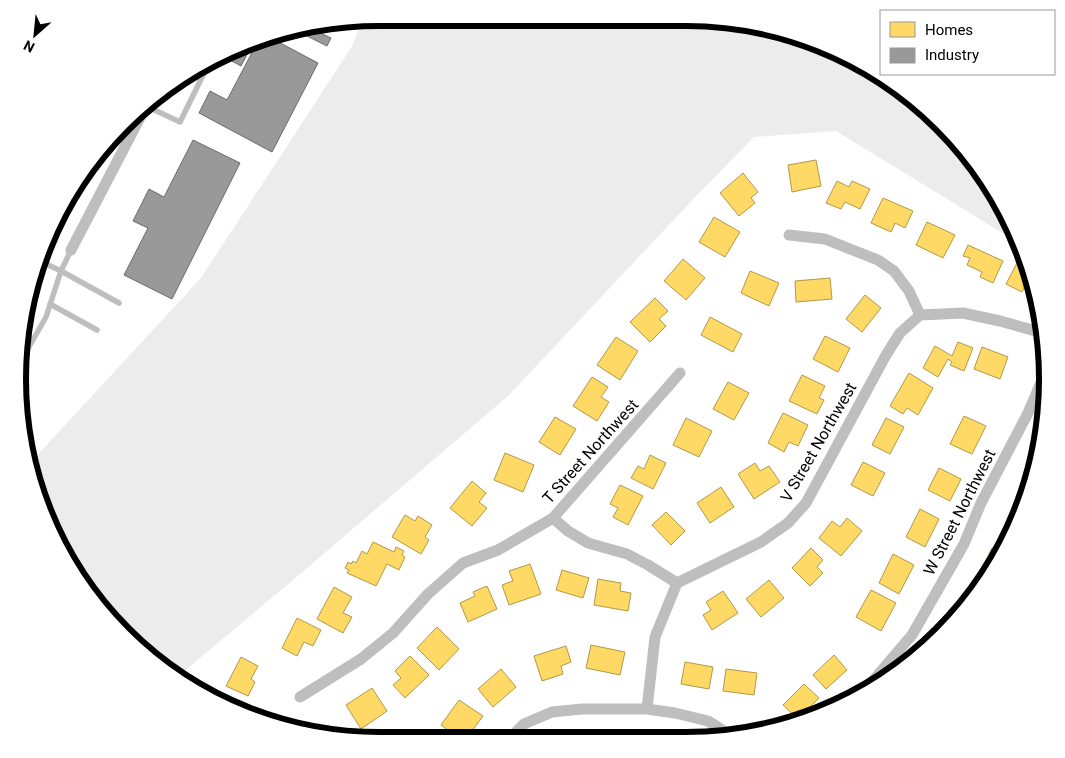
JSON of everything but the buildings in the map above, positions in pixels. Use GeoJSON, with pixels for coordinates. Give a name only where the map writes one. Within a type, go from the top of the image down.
{"type":"FeatureCollection","features":[{"type":"Feature","properties":{"kind":"street"},"geometry":{"type":"LineString","coordinates":[[71,250],[138,122]]}},
{"type":"Feature","properties":{"kind":"street"},"geometry":{"type":"LineString","coordinates":[[789,235],[825,239],[878,260],[894,271],[909,291],[920,315],[962,313],[1035,329]]}},
{"type":"Feature","properties":{"kind":"street","name":"V Street Northwest"},"geometry":{"type":"LineString","coordinates":[[677,583],[761,542],[788,523],[806,503],[890,347],[900,333],[920,315]]}},
{"type":"Feature","properties":{"kind":"street","name":"T Street Northwest"},"geometry":{"type":"LineString","coordinates":[[300,697],[361,659],[392,632],[428,594],[463,563],[498,550],[552,518],[680,373]]}},
{"type":"Feature","properties":{"kind":"street","name":"W Street Northwest"},"geometry":{"type":"LineString","coordinates":[[879,674],[912,635],[964,544],[980,503],[1028,413],[1039,388]]}},
{"type":"Feature","properties":{"kind":"street"},"geometry":{"type":"LineString","coordinates":[[552,518],[568,531],[588,543],[627,554],[677,583],[655,637],[647,709]]}},
{"type":"Feature","properties":{"kind":"street"},"geometry":{"type":"LineString","coordinates":[[516,732],[524,724],[552,712],[582,709],[647,709],[675,713],[708,721],[722,730]]}},
{"type":"Feature","properties":{"kind":"lane"},"geometry":{"type":"LineString","coordinates":[[151,109],[180,122],[201,75]]}},
{"type":"Feature","properties":{"kind":"lane"},"geometry":{"type":"LineString","coordinates":[[28,349],[46,317],[61,272],[71,250]]}},
{"type":"Feature","properties":{"kind":"lane"},"geometry":{"type":"LineString","coordinates":[[46,264],[119,303]]}},
{"type":"Feature","properties":{"kind":"lane"},"geometry":{"type":"LineString","coordinates":[[50,304],[97,330]]}},
{"type":"Feature","properties":{"kind":"shaded area"},"geometry":{"type":"Polygon","coordinates":[[[379,26],[686,26],[732,29],[777,38],[821,53],[842,63],[882,86],[919,114],[966,164],[991,203],[1008,237],[836,131],[754,137],[508,396],[183,672],[146,644],[99,594],[74,555],[53,514],[35,457],[201,278],[351,48],[360,27],[379,26]]]}}]}
